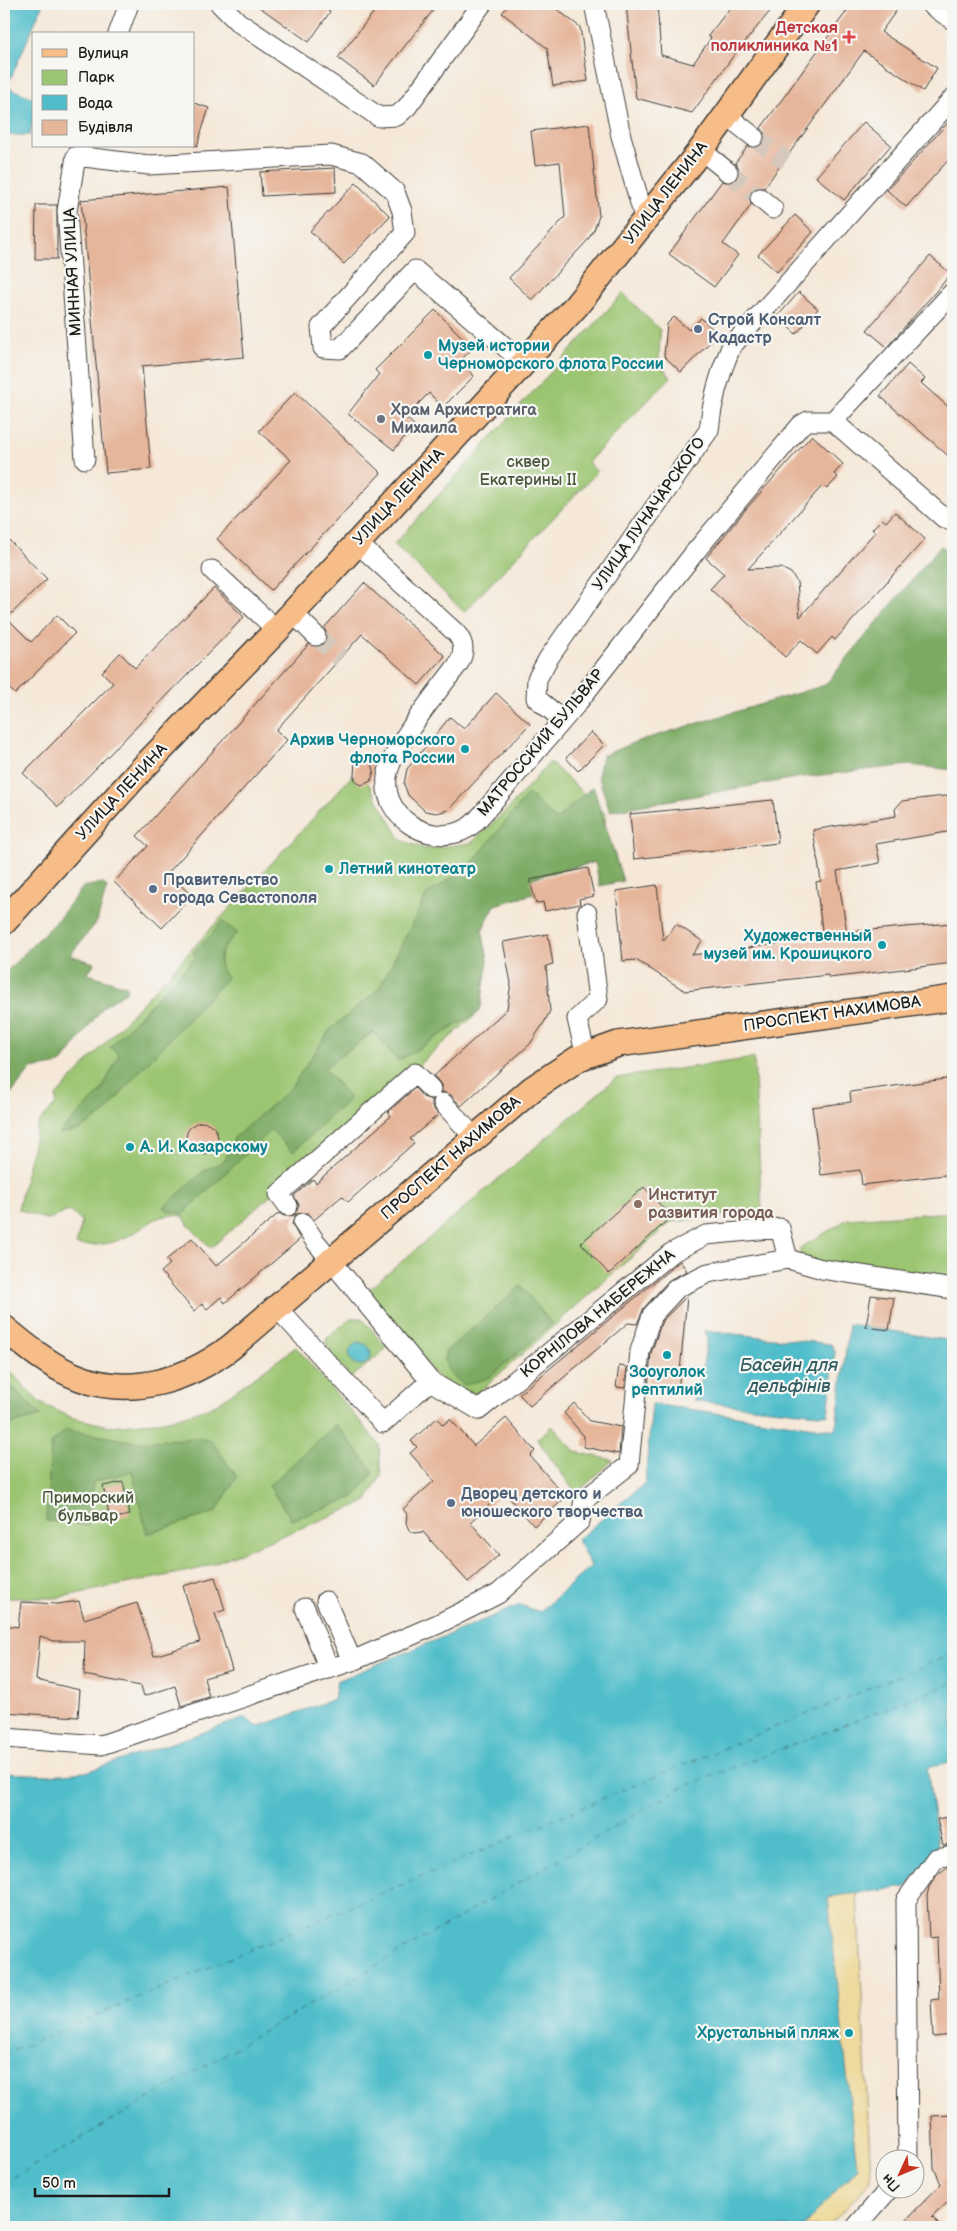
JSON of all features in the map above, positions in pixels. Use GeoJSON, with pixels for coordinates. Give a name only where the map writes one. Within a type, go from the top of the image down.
{"type":"FeatureCollection","features":[{"type":"Feature","properties":{"kind":"main road","name":"УЛИЦА ЛЕНИНА"},"geometry":{"type":"LineString","coordinates":[[4,922],[141,770],[285,622],[356,542],[576,306],[700,150],[807,4]]}},
{"type":"Feature","properties":{"kind":"main road","name":"ПРОСПЕКТ НАХИМОВА"},"geometry":{"type":"LineString","coordinates":[[4,1328],[28,1348],[81,1378],[128,1386],[166,1381],[214,1361],[532,1088],[586,1056],[618,1044],[953,998]]}},
{"type":"Feature","properties":{"kind":"street"},"geometry":{"type":"LineString","coordinates":[[119,32],[129,4]]}},
{"type":"Feature","properties":{"kind":"street"},"geometry":{"type":"LineString","coordinates":[[220,4],[238,22],[379,117],[397,116],[407,107],[482,4]]}},
{"type":"Feature","properties":{"kind":"street"},"geometry":{"type":"LineString","coordinates":[[594,4],[621,136],[645,221]]}},
{"type":"Feature","properties":{"kind":"street"},"geometry":{"type":"LineString","coordinates":[[930,4],[951,19]]}},
{"type":"Feature","properties":{"kind":"street","name":"УЛИЦА ЛУНАЧАРСКОГО"},"geometry":{"type":"LineString","coordinates":[[563,720],[536,698],[537,679],[548,659],[709,430],[712,398],[720,372],[731,347],[953,98]]}},
{"type":"Feature","properties":{"kind":"street"},"geometry":{"type":"LineString","coordinates":[[726,114],[754,137]]}},
{"type":"Feature","properties":{"kind":"street"},"geometry":{"type":"LineString","coordinates":[[700,150],[728,172]]}},
{"type":"Feature","properties":{"kind":"street","name":"МИННАЯ УЛИЦА"},"geometry":{"type":"LineString","coordinates":[[85,459],[67,210],[78,151],[149,165],[331,155],[362,163],[395,192],[402,211],[405,233],[321,327],[323,348],[340,349],[415,270],[524,363]]}},
{"type":"Feature","properties":{"kind":"street"},"geometry":{"type":"LineString","coordinates":[[950,515],[833,421],[953,292]]}},
{"type":"Feature","properties":{"kind":"street","name":"МАТРОССКИЙ БУЛЬВАР"},"geometry":{"type":"LineString","coordinates":[[356,542],[456,633],[463,644],[462,657],[459,663],[394,753],[387,778],[388,796],[396,811],[404,820],[414,828],[431,834],[447,835],[469,827],[485,811],[563,720],[695,552],[796,431],[808,421],[833,421]]}},
{"type":"Feature","properties":{"kind":"street"},"geometry":{"type":"LineString","coordinates":[[212,570],[285,622],[316,636]]}},
{"type":"Feature","properties":{"kind":"street"},"geometry":{"type":"LineString","coordinates":[[586,1056],[576,1019],[598,999],[587,913]]}},
{"type":"Feature","properties":{"kind":"street"},"geometry":{"type":"LineString","coordinates":[[288,1206],[279,1194],[416,1072],[474,1137]]}},
{"type":"Feature","properties":{"kind":"street"},"geometry":{"type":"LineString","coordinates":[[277,1308],[382,1423],[430,1381],[303,1223]]}},
{"type":"Feature","properties":{"kind":"street","name":"КОРНІЛОВА НАБЕРЕЖНА"},"geometry":{"type":"LineString","coordinates":[[430,1381],[479,1410],[671,1253],[706,1235],[780,1228],[788,1259]]}},
{"type":"Feature","properties":{"kind":"street"},"geometry":{"type":"LineString","coordinates":[[4,1738],[101,1745],[352,1661],[438,1624],[498,1594],[580,1521],[584,1500],[629,1465],[640,1351],[652,1315],[677,1288],[708,1273],[788,1259],[822,1269],[953,1289]]}},
{"type":"Feature","properties":{"kind":"street"},"geometry":{"type":"LineString","coordinates":[[326,1601],[352,1661]]}},
{"type":"Feature","properties":{"kind":"street"},"geometry":{"type":"LineString","coordinates":[[305,1608],[330,1669]]}},
{"type":"Feature","properties":{"kind":"street"},"geometry":{"type":"LineString","coordinates":[[908,2148],[906,1900],[936,1858],[953,1855]]}},
{"type":"Feature","properties":{"kind":"street"},"geometry":{"type":"LineString","coordinates":[[856,2227],[881,2198]]}},
{"type":"Feature","properties":{"kind":"green space","name":"cквер Екатерины II"},"geometry":{"type":"Polygon","coordinates":[[[623,293],[660,330],[659,364],[671,377],[588,462],[597,472],[464,612],[394,544],[623,293]]]}},
{"type":"Feature","properties":{"kind":"green space"},"geometry":{"type":"Polygon","coordinates":[[[940,546],[953,551],[953,770],[909,765],[796,778],[610,811],[598,776],[602,756],[635,742],[825,685],[940,546]]]}},
{"type":"Feature","properties":{"kind":"green space"},"geometry":{"type":"Polygon","coordinates":[[[550,762],[605,813],[607,859],[532,878],[533,894],[495,905],[482,930],[488,960],[480,1011],[211,1248],[189,1226],[183,1216],[173,1215],[158,1218],[134,1233],[114,1242],[96,1245],[76,1245],[82,1221],[69,1211],[47,1220],[18,1209],[38,1123],[56,1104],[56,1096],[352,776],[368,783],[401,840],[425,849],[471,843],[508,809],[550,762]]]}},
{"type":"Feature","properties":{"kind":"green space"},"geometry":{"type":"Polygon","coordinates":[[[593,786],[623,881],[600,886],[595,862],[532,878],[533,894],[495,905],[482,930],[488,960],[480,1011],[398,1061],[373,1032],[324,1068],[350,1098],[293,1152],[271,1130],[183,1214],[168,1211],[164,1207],[205,1170],[221,1163],[227,1156],[234,1138],[290,1089],[330,1030],[379,989],[427,894],[469,867],[528,794],[556,820],[593,786]]]}},
{"type":"Feature","properties":{"kind":"green space"},"geometry":{"type":"Polygon","coordinates":[[[102,883],[107,887],[97,922],[70,955],[94,963],[88,974],[126,986],[127,991],[103,1007],[61,1064],[31,1069],[4,1103],[4,974],[60,917],[83,887],[102,883]]]}},
{"type":"Feature","properties":{"kind":"green space"},"geometry":{"type":"Polygon","coordinates":[[[222,921],[237,933],[227,943],[221,954],[221,965],[227,978],[136,1075],[106,1112],[79,1130],[58,1134],[100,1093],[119,1055],[110,1047],[196,957],[193,952],[209,938],[222,921]]]}},
{"type":"Feature","properties":{"kind":"green space"},"geometry":{"type":"Polygon","coordinates":[[[754,1058],[762,1211],[671,1222],[477,1394],[442,1383],[366,1292],[616,1078],[754,1058]]]}},
{"type":"Feature","properties":{"kind":"green space"},"geometry":{"type":"Polygon","coordinates":[[[953,1212],[953,1299],[800,1273],[800,1248],[848,1219],[953,1212]]]}},
{"type":"Feature","properties":{"kind":"green space"},"geometry":{"type":"Polygon","coordinates":[[[521,1286],[552,1324],[488,1378],[465,1385],[452,1376],[449,1371],[445,1362],[446,1351],[521,1286]]]}},
{"type":"Feature","properties":{"kind":"green space"},"geometry":{"type":"Polygon","coordinates":[[[351,1318],[362,1318],[387,1348],[351,1378],[326,1348],[327,1338],[351,1318]]]}},
{"type":"Feature","properties":{"kind":"green space","name":"Приморский бульвар"},"geometry":{"type":"Polygon","coordinates":[[[296,1347],[379,1444],[381,1476],[366,1502],[199,1569],[56,1598],[4,1598],[4,1365],[40,1403],[73,1418],[109,1426],[165,1421],[214,1406],[296,1347]]]}},
{"type":"Feature","properties":{"kind":"green space"},"geometry":{"type":"Polygon","coordinates":[[[4,1378],[41,1416],[4,1426],[4,1378]]]}},
{"type":"Feature","properties":{"kind":"green space"},"geometry":{"type":"Polygon","coordinates":[[[336,1424],[374,1472],[354,1497],[292,1520],[269,1486],[336,1424]]]}},
{"type":"Feature","properties":{"kind":"green space"},"geometry":{"type":"Polygon","coordinates":[[[552,1426],[576,1452],[613,1460],[576,1494],[537,1439],[552,1426]]]}},
{"type":"Feature","properties":{"kind":"green space"},"geometry":{"type":"Polygon","coordinates":[[[66,1430],[136,1442],[196,1438],[211,1440],[237,1477],[216,1512],[147,1534],[132,1471],[93,1482],[88,1525],[46,1521],[51,1444],[66,1430]]]}},
{"type":"Feature","properties":{"kind":"sand"},"geometry":{"type":"Polygon","coordinates":[[[857,1893],[871,2180],[828,2227],[793,2227],[821,1896],[857,1893]]]}},
{"type":"Feature","properties":{"kind":"water"},"geometry":{"type":"Polygon","coordinates":[[[4,4],[43,4],[7,87],[32,97],[30,135],[4,135],[4,4]]]}},
{"type":"Feature","properties":{"kind":"water"},"geometry":{"type":"Polygon","coordinates":[[[849,1324],[953,1341],[953,1761],[927,1768],[938,1847],[907,1887],[828,1897],[857,2168],[803,2227],[4,2227],[4,1773],[49,1775],[86,1772],[245,1718],[258,1727],[334,1699],[337,1681],[520,1605],[540,1612],[591,1566],[577,1540],[645,1483],[652,1404],[836,1430],[849,1324]]]}},
{"type":"Feature","properties":{"kind":"water","name":"Басейн для дельфiнiв"},"geometry":{"type":"Polygon","coordinates":[[[704,1331],[831,1344],[835,1351],[828,1415],[694,1401],[695,1393],[699,1393],[707,1338],[704,1331]]]}},
{"type":"Feature","properties":{"kind":"water"},"geometry":{"type":"Polygon","coordinates":[[[360,1343],[368,1346],[371,1354],[368,1362],[360,1365],[352,1362],[349,1354],[352,1346],[360,1343]]]}},
{"type":"Feature","properties":{"kind":"building"},"geometry":{"type":"Polygon","coordinates":[[[255,4],[318,4],[330,12],[309,42],[255,4]]]}},
{"type":"Feature","properties":{"kind":"building"},"geometry":{"type":"Polygon","coordinates":[[[380,4],[438,4],[374,85],[338,58],[380,4]]]}},
{"type":"Feature","properties":{"kind":"building"},"geometry":{"type":"Polygon","coordinates":[[[509,4],[550,4],[580,27],[588,81],[553,86],[547,48],[502,13],[509,4]]]}},
{"type":"Feature","properties":{"kind":"building"},"geometry":{"type":"Polygon","coordinates":[[[626,4],[657,4],[661,55],[693,64],[711,38],[708,36],[733,4],[776,4],[734,55],[692,113],[636,98],[626,4]]]}},
{"type":"Feature","properties":{"kind":"building"},"geometry":{"type":"Polygon","coordinates":[[[852,4],[901,4],[881,32],[937,68],[923,91],[864,51],[764,188],[757,187],[751,191],[749,196],[751,205],[723,244],[738,255],[714,287],[669,254],[722,181],[732,183],[737,179],[739,168],[735,163],[748,146],[758,148],[763,144],[765,133],[761,128],[852,4]]]}},
{"type":"Feature","properties":{"kind":"building"},"geometry":{"type":"Polygon","coordinates":[[[195,103],[209,108],[197,146],[195,145],[195,103]]]}},
{"type":"Feature","properties":{"kind":"building"},"geometry":{"type":"Polygon","coordinates":[[[953,117],[953,155],[906,207],[887,190],[953,117]]]}},
{"type":"Feature","properties":{"kind":"building"},"geometry":{"type":"Polygon","coordinates":[[[864,122],[891,145],[844,200],[816,177],[864,122]]]}},
{"type":"Feature","properties":{"kind":"building"},"geometry":{"type":"Polygon","coordinates":[[[589,124],[599,216],[594,230],[587,241],[532,300],[509,278],[565,217],[560,162],[535,165],[531,131],[589,124]]]}},
{"type":"Feature","properties":{"kind":"building"},"geometry":{"type":"Polygon","coordinates":[[[335,168],[336,192],[262,196],[260,172],[335,168]]]}},
{"type":"Feature","properties":{"kind":"building"},"geometry":{"type":"Polygon","coordinates":[[[356,183],[390,216],[344,264],[310,231],[356,183]]]}},
{"type":"Feature","properties":{"kind":"building"},"geometry":{"type":"Polygon","coordinates":[[[229,187],[244,357],[142,366],[151,469],[106,473],[81,200],[229,187]]]}},
{"type":"Feature","properties":{"kind":"building"},"geometry":{"type":"Polygon","coordinates":[[[36,205],[57,205],[57,259],[35,259],[36,205]]]}},
{"type":"Feature","properties":{"kind":"building"},"geometry":{"type":"Polygon","coordinates":[[[795,215],[813,232],[777,272],[758,255],[795,215]]]}},
{"type":"Feature","properties":{"kind":"building"},"geometry":{"type":"Polygon","coordinates":[[[930,256],[951,274],[887,347],[867,330],[930,256]]]}},
{"type":"Feature","properties":{"kind":"building"},"geometry":{"type":"Polygon","coordinates":[[[799,292],[818,309],[796,334],[777,317],[799,292]]]}},
{"type":"Feature","properties":{"kind":"building","name":"Музей истории Черноморского флота России"},"geometry":{"type":"Polygon","coordinates":[[[435,310],[473,348],[460,361],[474,376],[443,407],[429,393],[405,417],[414,425],[394,450],[348,414],[379,374],[375,370],[435,310]]]}},
{"type":"Feature","properties":{"kind":"building"},"geometry":{"type":"Polygon","coordinates":[[[674,317],[689,330],[701,318],[718,334],[681,372],[664,356],[667,324],[674,317]]]}},
{"type":"Feature","properties":{"kind":"building"},"geometry":{"type":"Polygon","coordinates":[[[908,364],[925,379],[921,383],[953,411],[953,460],[880,396],[908,364]]]}},
{"type":"Feature","properties":{"kind":"building"},"geometry":{"type":"Polygon","coordinates":[[[295,392],[381,473],[271,590],[217,539],[291,460],[259,431],[295,392]]]}},
{"type":"Feature","properties":{"kind":"building"},"geometry":{"type":"Polygon","coordinates":[[[812,435],[843,464],[834,474],[838,477],[827,489],[823,485],[748,569],[781,568],[791,573],[797,582],[800,617],[875,532],[872,529],[882,519],[886,522],[895,512],[925,539],[835,640],[832,637],[817,654],[801,640],[785,657],[710,589],[724,574],[706,558],[746,509],[812,435]]]}},
{"type":"Feature","properties":{"kind":"building"},"geometry":{"type":"Polygon","coordinates":[[[4,535],[47,579],[7,618],[31,642],[57,615],[75,633],[15,694],[4,683],[4,535]]]}},
{"type":"Feature","properties":{"kind":"building"},"geometry":{"type":"Polygon","coordinates":[[[364,583],[445,656],[419,685],[362,634],[276,730],[287,740],[168,873],[192,896],[162,928],[114,882],[148,846],[137,836],[309,644],[318,647],[324,644],[327,634],[324,628],[364,583]]]}},
{"type":"Feature","properties":{"kind":"building"},"geometry":{"type":"Polygon","coordinates":[[[214,588],[244,617],[58,807],[23,773],[113,683],[102,672],[120,653],[135,668],[214,588]]]}},
{"type":"Feature","properties":{"kind":"building","name":"Архив Черноморского флота России"},"geometry":{"type":"Polygon","coordinates":[[[496,693],[530,724],[448,810],[437,813],[425,811],[408,795],[404,784],[407,769],[450,717],[464,729],[496,693]]]}},
{"type":"Feature","properties":{"kind":"building"},"geometry":{"type":"Polygon","coordinates":[[[591,732],[604,745],[578,771],[566,758],[591,732]]]}},
{"type":"Feature","properties":{"kind":"building"},"geometry":{"type":"Polygon","coordinates":[[[361,756],[368,756],[371,759],[374,771],[371,781],[362,785],[356,782],[354,776],[355,761],[361,756]]]}},
{"type":"Feature","properties":{"kind":"building"},"geometry":{"type":"Polygon","coordinates":[[[953,795],[953,831],[876,844],[880,863],[837,871],[847,932],[953,923],[953,963],[829,978],[828,975],[685,991],[636,960],[623,961],[616,891],[657,885],[663,941],[676,924],[702,941],[692,955],[823,938],[816,882],[821,881],[813,830],[896,816],[895,809],[902,801],[953,795]]]}},
{"type":"Feature","properties":{"kind":"building"},"geometry":{"type":"Polygon","coordinates":[[[773,800],[778,843],[634,859],[630,814],[773,800]]]}},
{"type":"Feature","properties":{"kind":"building"},"geometry":{"type":"Polygon","coordinates":[[[588,868],[594,896],[579,899],[580,904],[545,911],[543,902],[536,904],[530,880],[588,868]]]}},
{"type":"Feature","properties":{"kind":"building"},"geometry":{"type":"Polygon","coordinates":[[[548,934],[553,964],[546,966],[550,1011],[545,1021],[530,1044],[461,1106],[451,1095],[442,1092],[442,1086],[434,1076],[507,1009],[511,983],[503,942],[548,934]]]}},
{"type":"Feature","properties":{"kind":"building"},"geometry":{"type":"Polygon","coordinates":[[[953,1078],[953,1174],[862,1185],[860,1170],[821,1175],[812,1107],[851,1102],[850,1092],[953,1078]]]}},
{"type":"Feature","properties":{"kind":"building"},"geometry":{"type":"Polygon","coordinates":[[[415,1088],[423,1097],[432,1100],[432,1106],[438,1115],[410,1139],[414,1143],[348,1202],[342,1196],[314,1220],[308,1213],[296,1214],[292,1224],[300,1239],[225,1303],[221,1297],[207,1309],[202,1304],[194,1311],[161,1272],[170,1264],[166,1260],[192,1238],[216,1266],[279,1213],[284,1216],[294,1215],[299,1205],[294,1196],[313,1179],[316,1183],[391,1116],[388,1112],[415,1088]]]}},
{"type":"Feature","properties":{"kind":"building"},"geometry":{"type":"Polygon","coordinates":[[[202,1122],[214,1126],[218,1138],[214,1150],[202,1154],[190,1150],[186,1138],[190,1126],[202,1122]]]}},
{"type":"Feature","properties":{"kind":"building"},"geometry":{"type":"Polygon","coordinates":[[[644,1187],[671,1217],[609,1274],[581,1243],[644,1187]]]}},
{"type":"Feature","properties":{"kind":"building"},"geometry":{"type":"Polygon","coordinates":[[[680,1261],[687,1271],[669,1280],[644,1308],[637,1324],[628,1323],[530,1406],[519,1394],[680,1261]]]}},
{"type":"Feature","properties":{"kind":"building"},"geometry":{"type":"Polygon","coordinates":[[[871,1295],[894,1298],[889,1330],[866,1327],[871,1295]]]}},
{"type":"Feature","properties":{"kind":"building"},"geometry":{"type":"Polygon","coordinates":[[[687,1296],[678,1393],[648,1390],[651,1353],[662,1321],[687,1296]]]}},
{"type":"Feature","properties":{"kind":"building"},"geometry":{"type":"Polygon","coordinates":[[[619,1366],[627,1367],[625,1388],[616,1387],[619,1366]]]}},
{"type":"Feature","properties":{"kind":"building"},"geometry":{"type":"Polygon","coordinates":[[[574,1403],[590,1421],[621,1427],[619,1454],[584,1447],[584,1436],[564,1413],[574,1403]]]}},
{"type":"Feature","properties":{"kind":"building","name":"Дворец детского и юношеского творчества"},"geometry":{"type":"Polygon","coordinates":[[[437,1418],[443,1425],[450,1419],[474,1446],[506,1418],[535,1451],[530,1456],[566,1497],[534,1526],[504,1492],[470,1522],[499,1555],[468,1582],[423,1532],[414,1533],[409,1530],[406,1523],[407,1514],[403,1509],[434,1481],[410,1453],[417,1447],[411,1441],[437,1418]]]}},
{"type":"Feature","properties":{"kind":"building"},"geometry":{"type":"Polygon","coordinates":[[[123,1482],[130,1515],[110,1519],[103,1486],[123,1482]]]}},
{"type":"Feature","properties":{"kind":"building"},"geometry":{"type":"Polygon","coordinates":[[[215,1577],[225,1610],[215,1613],[232,1670],[204,1678],[209,1697],[181,1706],[175,1686],[144,1696],[141,1686],[84,1675],[85,1641],[54,1641],[40,1636],[36,1680],[80,1690],[78,1717],[4,1712],[4,1625],[18,1627],[21,1602],[57,1604],[79,1601],[84,1619],[137,1603],[154,1656],[200,1642],[183,1586],[215,1577]]]}},
{"type":"Feature","properties":{"kind":"building"},"geometry":{"type":"Polygon","coordinates":[[[953,1816],[953,1844],[943,1845],[937,1819],[953,1816]]]}},
{"type":"Feature","properties":{"kind":"building"},"geometry":{"type":"Polygon","coordinates":[[[953,1866],[953,2035],[933,2037],[931,2000],[939,1999],[937,1937],[929,1938],[927,1896],[929,1887],[938,1874],[946,1868],[953,1866]]]}},
{"type":"Feature","properties":{"kind":"building"},"geometry":{"type":"Polygon","coordinates":[[[953,2115],[953,2211],[949,2201],[932,2217],[942,2227],[899,2227],[941,2184],[934,2168],[932,2116],[953,2115]]]}},
{"type":"Feature","properties":{"kind":"ferry route"},"geometry":{"type":"LineString","coordinates":[[4,2055],[637,1784],[953,1654]]}},
{"type":"Feature","properties":{"kind":"ferry route"},"geometry":{"type":"LineString","coordinates":[[4,2183],[683,1787],[953,1683]]}},
{"type":"Feature","properties":{"kind":"tunnel"},"geometry":{"type":"LineString","coordinates":[[754,137],[786,161]]}},
{"type":"Feature","properties":{"kind":"tunnel"},"geometry":{"type":"LineString","coordinates":[[728,172],[760,198]]}},
{"type":"Feature","properties":{"kind":"tunnel"},"geometry":{"type":"LineString","coordinates":[[316,636],[341,658]]}},
{"type":"Feature","properties":{"kind":"place","name":"Детская поликлиника №1"},"geometry":{"type":"Point","coordinates":[849,37]}},
{"type":"Feature","properties":{"kind":"place","name":"Строй Консалт Кадастр"},"geometry":{"type":"Point","coordinates":[698,329]}},
{"type":"Feature","properties":{"kind":"place","name":"Музей истории Черноморского флота России"},"geometry":{"type":"Point","coordinates":[428,355]}},
{"type":"Feature","properties":{"kind":"place","name":"Храм Архистратига Михаила"},"geometry":{"type":"Point","coordinates":[381,419]}},
{"type":"Feature","properties":{"kind":"place","name":"Архив Черноморского флота России"},"geometry":{"type":"Point","coordinates":[465,749]}},
{"type":"Feature","properties":{"kind":"place","name":"Летний кинотеатр"},"geometry":{"type":"Point","coordinates":[329,869]}},
{"type":"Feature","properties":{"kind":"place","name":"Правительство города Севастополя"},"geometry":{"type":"Point","coordinates":[153,889]}},
{"type":"Feature","properties":{"kind":"place","name":"Художественный музей им. Крошицкого"},"geometry":{"type":"Point","coordinates":[882,945]}},
{"type":"Feature","properties":{"kind":"place","name":"А. И. Казарскому"},"geometry":{"type":"Point","coordinates":[130,1147]}},
{"type":"Feature","properties":{"kind":"place","name":"Институт развития города"},"geometry":{"type":"Point","coordinates":[638,1204]}},
{"type":"Feature","properties":{"kind":"place","name":"Зооуголок рептилий"},"geometry":{"type":"Point","coordinates":[667,1355]}},
{"type":"Feature","properties":{"kind":"place","name":"Дворец детского и юношеского творчества"},"geometry":{"type":"Point","coordinates":[451,1503]}},
{"type":"Feature","properties":{"kind":"place","name":"Хрустальный пляж"},"geometry":{"type":"Point","coordinates":[849,2033]}}]}
